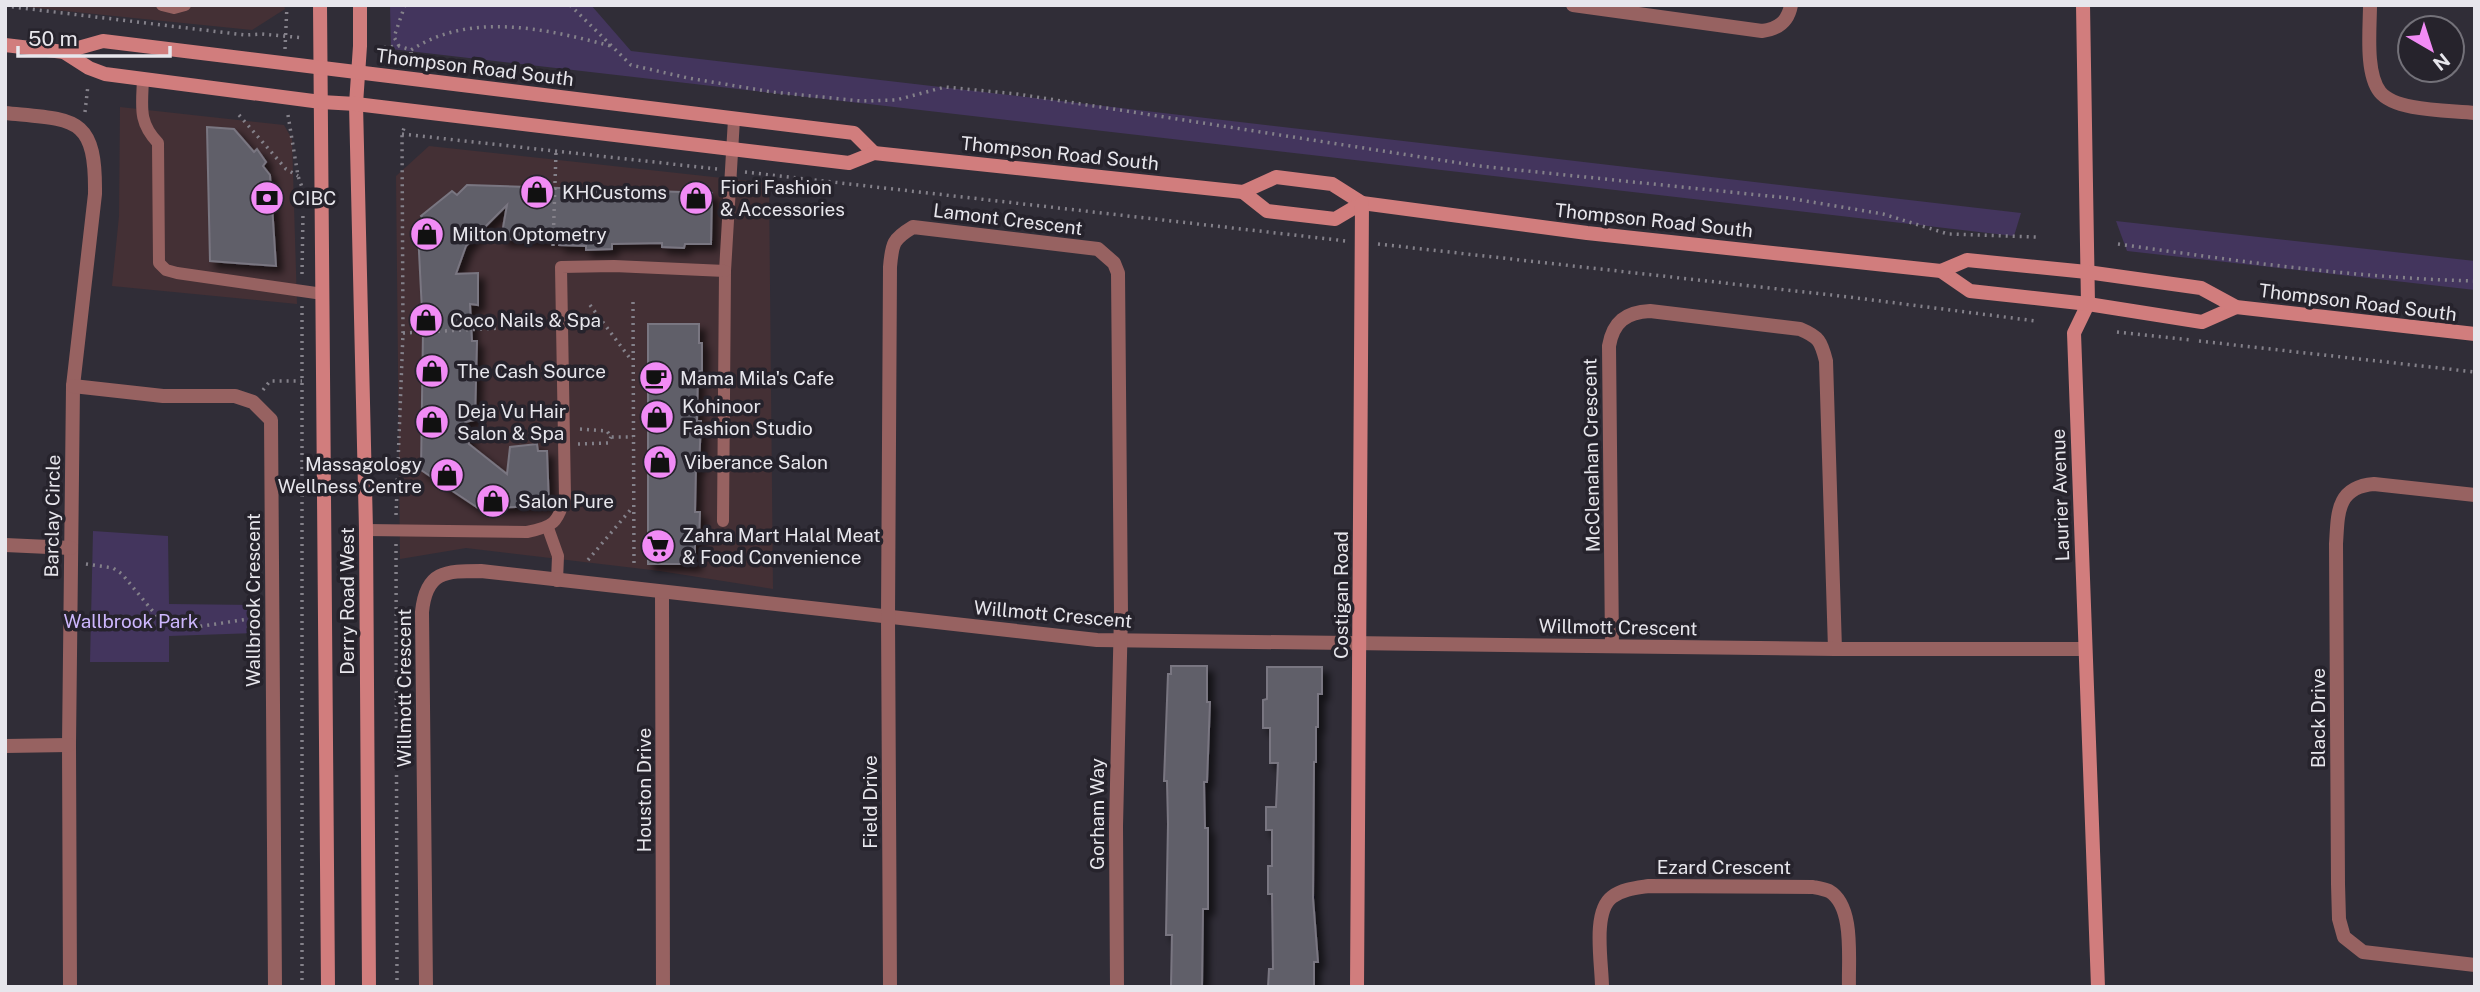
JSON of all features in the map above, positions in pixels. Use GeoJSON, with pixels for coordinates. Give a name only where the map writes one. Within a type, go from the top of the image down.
{"type":"FeatureCollection","features":[{"type":"Feature","properties":{"kind":"main road","name":"Derry Road West"},"geometry":{"type":"LineString","coordinates":[[320,5],[328,987]]}},
{"type":"Feature","properties":{"kind":"main road","name":"Derry Road West"},"geometry":{"type":"LineString","coordinates":[[360,5],[356,104],[366,530],[369,987]]}},
{"type":"Feature","properties":{"kind":"main road","name":"Laurier Avenue"},"geometry":{"type":"LineString","coordinates":[[2083,5],[2088,304],[2074,333],[2098,987]]}},
{"type":"Feature","properties":{"kind":"main road","name":"Thompson Road South"},"geometry":{"type":"LineString","coordinates":[[5,45],[64,52],[103,41],[320,66],[854,133],[874,153]]}},
{"type":"Feature","properties":{"kind":"main road","name":"Thompson Road South"},"geometry":{"type":"LineString","coordinates":[[64,52],[89,68],[105,74],[321,102],[849,163],[874,153],[1243,192],[1276,177],[1332,184],[1362,203],[1587,233],[1941,271],[1970,290],[2088,304],[2202,322],[2236,307]]}},
{"type":"Feature","properties":{"kind":"main road","name":"Thompson Road South"},"geometry":{"type":"LineString","coordinates":[[1243,192],[1267,211],[1335,219],[1362,203]]}},
{"type":"Feature","properties":{"kind":"main road","name":"Costigan Road"},"geometry":{"type":"LineString","coordinates":[[1357,987],[1362,203]]}},
{"type":"Feature","properties":{"kind":"main road","name":"Thompson Road South"},"geometry":{"type":"LineString","coordinates":[[1941,271],[1967,260],[2087,272],[2201,288],[2236,307],[2475,334]]}},
{"type":"Feature","properties":{"kind":"street"},"geometry":{"type":"LineString","coordinates":[[1573,5],[1762,31],[1780,26],[1791,5]]}},
{"type":"Feature","properties":{"kind":"street"},"geometry":{"type":"LineString","coordinates":[[2370,5],[2370,57],[2373,78],[2380,92],[2399,104],[2475,113]]}},
{"type":"Feature","properties":{"kind":"street"},"geometry":{"type":"LineString","coordinates":[[5,113],[55,118],[72,123],[83,131]]}},
{"type":"Feature","properties":{"kind":"street","name":"Barclay Circle"},"geometry":{"type":"LineString","coordinates":[[70,987],[69,745],[73,386],[95,194],[95,165],[91,144],[83,131]]}},
{"type":"Feature","properties":{"kind":"street","name":"Lamont Crescent"},"geometry":{"type":"LineString","coordinates":[[888,617],[891,259],[897,237],[913,227],[1098,249],[1114,262],[1118,273],[1120,641]]}},
{"type":"Feature","properties":{"kind":"street","name":"McClenahan Crescent"},"geometry":{"type":"LineString","coordinates":[[1612,646],[1609,346],[1611,333],[1617,323],[1636,312],[1650,311],[1800,329],[1816,335],[1826,361],[1835,649]]}},
{"type":"Feature","properties":{"kind":"street"},"geometry":{"type":"LineString","coordinates":[[73,386],[163,396],[235,396],[253,402]]}},
{"type":"Feature","properties":{"kind":"street","name":"Wallbrook Crescent"},"geometry":{"type":"LineString","coordinates":[[253,402],[271,420],[272,435],[275,987]]}},
{"type":"Feature","properties":{"kind":"street","name":"Black Drive"},"geometry":{"type":"LineString","coordinates":[[2475,495],[2385,485],[2360,485],[2347,494],[2341,503],[2336,544],[2338,884],[2339,919],[2344,937],[2363,952],[2475,965]]}},
{"type":"Feature","properties":{"kind":"street"},"geometry":{"type":"LineString","coordinates":[[5,545],[71,555]]}},
{"type":"Feature","properties":{"kind":"street","name":"Willmott Crescent"},"geometry":{"type":"LineString","coordinates":[[426,987],[422,612],[424,595],[435,578],[445,573],[481,571],[662,593],[1120,641],[2085,649]]}},
{"type":"Feature","properties":{"kind":"street","name":"Houston Drive"},"geometry":{"type":"LineString","coordinates":[[662,593],[663,987]]}},
{"type":"Feature","properties":{"kind":"street","name":"Field Drive"},"geometry":{"type":"LineString","coordinates":[[888,617],[890,987]]}},
{"type":"Feature","properties":{"kind":"street","name":"Gorham Way"},"geometry":{"type":"LineString","coordinates":[[1116,987],[1120,641]]}},
{"type":"Feature","properties":{"kind":"street"},"geometry":{"type":"LineString","coordinates":[[5,746],[69,745]]}},
{"type":"Feature","properties":{"kind":"street","name":"Ezard Crescent"},"geometry":{"type":"LineString","coordinates":[[1602,987],[1602,911],[1610,898],[1628,889],[1649,886],[1812,887],[1828,891],[1841,901],[1846,915],[1850,987]]}},
{"type":"Feature","properties":{"kind":"lane"},"geometry":{"type":"LineString","coordinates":[[162,5],[174,8],[185,5]]}},
{"type":"Feature","properties":{"kind":"lane"},"geometry":{"type":"LineString","coordinates":[[143,79],[142,118],[150,135],[158,143],[159,263],[166,271],[323,294]]}},
{"type":"Feature","properties":{"kind":"lane"},"geometry":{"type":"LineString","coordinates":[[723,521],[725,271],[734,119]]}},
{"type":"Feature","properties":{"kind":"lane"},"geometry":{"type":"LineString","coordinates":[[366,530],[527,532],[548,528],[560,515],[565,497],[561,267],[614,266],[725,271]]}},
{"type":"Feature","properties":{"kind":"lane"},"geometry":{"type":"LineString","coordinates":[[548,528],[558,556],[557,581]]}},
{"type":"Feature","properties":{"kind":"path"},"geometry":{"type":"LineString","coordinates":[[284,63],[287,5]]}},
{"type":"Feature","properties":{"kind":"path"},"geometry":{"type":"LineString","coordinates":[[399,46],[394,37],[405,5]]}},
{"type":"Feature","properties":{"kind":"path"},"geometry":{"type":"LineString","coordinates":[[570,5],[631,65],[772,92],[861,101],[896,100],[946,87],[1017,94],[1479,166],[1788,198],[1883,214],[1948,234],[2037,237]]}},
{"type":"Feature","properties":{"kind":"path"},"geometry":{"type":"LineString","coordinates":[[5,6],[245,35],[262,34],[321,40]]}},
{"type":"Feature","properties":{"kind":"path"},"geometry":{"type":"LineString","coordinates":[[360,46],[384,49],[399,46],[411,50],[427,39],[455,31],[518,27],[549,31],[612,47]]}},
{"type":"Feature","properties":{"kind":"path"},"geometry":{"type":"LineString","coordinates":[[83,131],[89,68]]}},
{"type":"Feature","properties":{"kind":"path"},"geometry":{"type":"LineString","coordinates":[[285,97],[298,176],[303,190]]}},
{"type":"Feature","properties":{"kind":"path"},"geometry":{"type":"LineString","coordinates":[[239,115],[286,169],[298,176]]}},
{"type":"Feature","properties":{"kind":"path"},"geometry":{"type":"LineString","coordinates":[[402,134],[881,186],[1336,240]]}},
{"type":"Feature","properties":{"kind":"path"},"geometry":{"type":"LineString","coordinates":[[553,246],[556,152]]}},
{"type":"Feature","properties":{"kind":"path"},"geometry":{"type":"LineString","coordinates":[[302,987],[303,203]]}},
{"type":"Feature","properties":{"kind":"path"},"geometry":{"type":"LineString","coordinates":[[2118,244],[2400,279],[2475,281]]}},
{"type":"Feature","properties":{"kind":"path"},"geometry":{"type":"LineString","coordinates":[[1391,245],[2036,321]]}},
{"type":"Feature","properties":{"kind":"path"},"geometry":{"type":"LineString","coordinates":[[633,302],[634,567]]}},
{"type":"Feature","properties":{"kind":"path"},"geometry":{"type":"LineString","coordinates":[[590,305],[633,363]]}},
{"type":"Feature","properties":{"kind":"path"},"geometry":{"type":"LineString","coordinates":[[403,333],[503,328]]}},
{"type":"Feature","properties":{"kind":"path"},"geometry":{"type":"LineString","coordinates":[[2117,332],[2475,372]]}},
{"type":"Feature","properties":{"kind":"path"},"geometry":{"type":"LineString","coordinates":[[253,402],[270,381],[302,380]]}},
{"type":"Feature","properties":{"kind":"path"},"geometry":{"type":"LineString","coordinates":[[565,429],[603,429],[611,437]]}},
{"type":"Feature","properties":{"kind":"path"},"geometry":{"type":"LineString","coordinates":[[611,437],[633,437]]}},
{"type":"Feature","properties":{"kind":"path"},"geometry":{"type":"LineString","coordinates":[[565,444],[603,444],[608,443],[611,437]]}},
{"type":"Feature","properties":{"kind":"path"},"geometry":{"type":"LineString","coordinates":[[588,560],[633,507]]}},
{"type":"Feature","properties":{"kind":"path"},"geometry":{"type":"LineString","coordinates":[[71,555],[113,568],[122,574],[160,620],[183,629],[271,616]]}},
{"type":"Feature","properties":{"kind":"shaded area"},"geometry":{"type":"Polygon","coordinates":[[[6,5],[284,5],[285,9],[252,30],[6,5]]]}},
{"type":"Feature","properties":{"kind":"shaded area"},"geometry":{"type":"Polygon","coordinates":[[[120,107],[284,125],[292,139],[297,304],[112,286],[119,216],[120,107]]]}},
{"type":"Feature","properties":{"kind":"shaded area"},"geometry":{"type":"Polygon","coordinates":[[[429,146],[769,183],[773,589],[660,571],[466,548],[400,559],[396,176],[429,146]]]}},
{"type":"Feature","properties":{"kind":"green space"},"geometry":{"type":"Polygon","coordinates":[[[390,5],[591,5],[631,51],[2021,213],[2014,236],[391,49],[390,5]]]}},
{"type":"Feature","properties":{"kind":"green space"},"geometry":{"type":"Polygon","coordinates":[[[2116,221],[2475,261],[2475,290],[2127,251],[2116,221]]]}},
{"type":"Feature","properties":{"kind":"green space","name":"Wallbrook Park"},"geometry":{"type":"Polygon","coordinates":[[[93,531],[168,536],[169,604],[256,605],[257,633],[169,636],[169,662],[90,662],[93,531]]]}},
{"type":"Feature","properties":{"kind":"building"},"geometry":{"type":"Polygon","coordinates":[[[207,127],[234,129],[254,152],[257,149],[266,162],[263,166],[270,175],[276,266],[210,261],[207,127]]]}},
{"type":"Feature","properties":{"kind":"building"},"geometry":{"type":"Polygon","coordinates":[[[467,185],[712,193],[711,244],[685,244],[684,248],[662,247],[662,243],[612,244],[612,249],[586,250],[586,246],[559,245],[559,241],[501,239],[507,205],[466,246],[456,274],[478,273],[478,305],[470,304],[472,341],[477,341],[475,420],[465,422],[469,444],[507,474],[510,447],[537,444],[538,451],[547,451],[549,506],[478,508],[421,470],[423,331],[418,232],[427,225],[421,216],[452,191],[457,195],[467,185]]]}},
{"type":"Feature","properties":{"kind":"building"},"geometry":{"type":"Polygon","coordinates":[[[648,324],[699,324],[702,371],[698,371],[697,421],[701,421],[695,512],[700,512],[699,540],[695,540],[695,564],[648,564],[648,324]]]}},
{"type":"Feature","properties":{"kind":"building"},"geometry":{"type":"Polygon","coordinates":[[[1171,666],[1207,666],[1207,702],[1210,702],[1207,782],[1204,782],[1205,828],[1208,828],[1208,909],[1203,909],[1202,987],[1171,987],[1172,935],[1166,935],[1168,824],[1167,781],[1164,781],[1168,674],[1171,674],[1171,666]]]}},
{"type":"Feature","properties":{"kind":"building"},"geometry":{"type":"Polygon","coordinates":[[[1267,667],[1322,667],[1322,694],[1318,694],[1314,762],[1313,898],[1318,962],[1314,962],[1314,987],[1268,987],[1269,969],[1273,969],[1272,894],[1268,894],[1268,866],[1272,866],[1272,830],[1266,830],[1266,807],[1276,807],[1278,763],[1270,763],[1270,728],[1263,728],[1267,667]]]}},
{"type":"Feature","properties":{"kind":"place","name":"KHCustoms"},"geometry":{"type":"Point","coordinates":[537,192]}},
{"type":"Feature","properties":{"kind":"place","name":"CIBC"},"geometry":{"type":"Point","coordinates":[267,198]}},
{"type":"Feature","properties":{"kind":"place","name":"Fiori Fashion & Accessories"},"geometry":{"type":"Point","coordinates":[696,198]}},
{"type":"Feature","properties":{"kind":"place","name":"Milton Optometry"},"geometry":{"type":"Point","coordinates":[427,234]}},
{"type":"Feature","properties":{"kind":"place","name":"Coco Nails & Spa"},"geometry":{"type":"Point","coordinates":[426,320]}},
{"type":"Feature","properties":{"kind":"place","name":"The Cash Source"},"geometry":{"type":"Point","coordinates":[432,371]}},
{"type":"Feature","properties":{"kind":"place","name":"Mama Mila's Cafe"},"geometry":{"type":"Point","coordinates":[656,378]}},
{"type":"Feature","properties":{"kind":"place","name":"Kohinoor Fashion Studio"},"geometry":{"type":"Point","coordinates":[657,417]}},
{"type":"Feature","properties":{"kind":"place","name":"Deja Vu Hair Salon & Spa"},"geometry":{"type":"Point","coordinates":[432,422]}},
{"type":"Feature","properties":{"kind":"place","name":"Viberance Salon"},"geometry":{"type":"Point","coordinates":[660,462]}},
{"type":"Feature","properties":{"kind":"place","name":"Massagology Wellness Centre"},"geometry":{"type":"Point","coordinates":[447,475]}},
{"type":"Feature","properties":{"kind":"place","name":"Salon Pure"},"geometry":{"type":"Point","coordinates":[493,501]}},
{"type":"Feature","properties":{"kind":"place","name":"Zahra Mart Halal Meat & Food Convenience"},"geometry":{"type":"Point","coordinates":[658,546]}}]}
